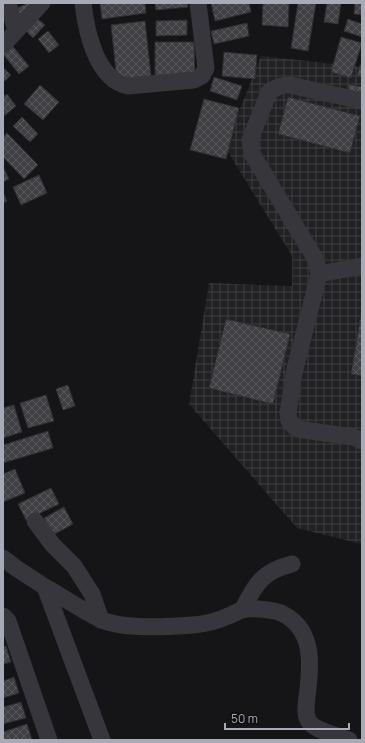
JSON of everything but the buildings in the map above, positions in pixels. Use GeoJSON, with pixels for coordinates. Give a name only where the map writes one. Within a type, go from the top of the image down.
{"type":"FeatureCollection","features":[{"type":"Feature","properties":{"kind":"street"},"geometry":{"type":"LineString","coordinates":[[8,3],[16,31]]}},
{"type":"Feature","properties":{"kind":"street"},"geometry":{"type":"LineString","coordinates":[[3,45],[42,3]]}},
{"type":"Feature","properties":{"kind":"street"},"geometry":{"type":"LineString","coordinates":[[83,3],[84,16],[93,47],[101,66],[105,73],[120,85],[128,86],[194,80],[202,76],[206,68],[198,3]]}},
{"type":"Feature","properties":{"kind":"street"},"geometry":{"type":"LineString","coordinates":[[362,101],[290,85],[282,85],[269,92],[250,140],[252,154],[316,260],[320,274],[294,373],[288,413],[289,422],[297,429],[353,437],[362,441]]}},
{"type":"Feature","properties":{"kind":"street"},"geometry":{"type":"LineString","coordinates":[[320,274],[362,266]]}},
{"type":"Feature","properties":{"kind":"street"},"geometry":{"type":"LineString","coordinates":[[35,521],[52,544],[74,566],[92,594],[101,620]]}},
{"type":"Feature","properties":{"kind":"street"},"geometry":{"type":"LineString","coordinates":[[3,558],[45,587],[101,620],[126,626],[156,627],[194,625],[227,617],[243,609],[279,611],[300,626],[305,634],[310,650],[306,710],[308,720],[313,726],[349,740]]}},
{"type":"Feature","properties":{"kind":"street"},"geometry":{"type":"LineString","coordinates":[[243,609],[251,591],[268,574],[279,567],[292,564]]}},
{"type":"Feature","properties":{"kind":"street"},"geometry":{"type":"LineString","coordinates":[[45,587],[102,740]]}},
{"type":"Feature","properties":{"kind":"street"},"geometry":{"type":"LineString","coordinates":[[3,616],[8,621],[49,740]]}},
{"type":"Feature","properties":{"kind":"shaded area"},"geometry":{"type":"Polygon","coordinates":[[[261,56],[362,67],[362,544],[297,528],[189,404],[209,283],[292,286],[292,256],[225,147],[261,56]]]}}]}
